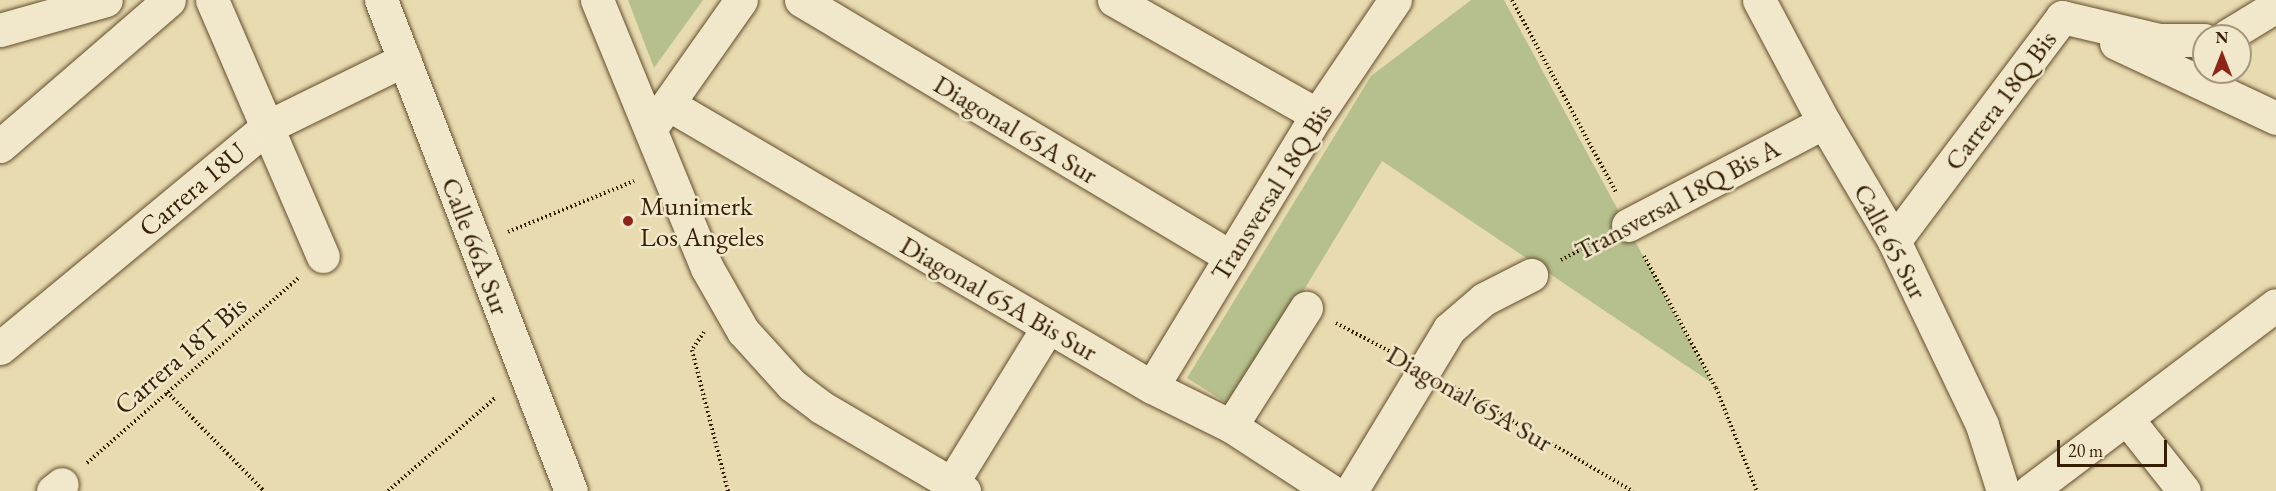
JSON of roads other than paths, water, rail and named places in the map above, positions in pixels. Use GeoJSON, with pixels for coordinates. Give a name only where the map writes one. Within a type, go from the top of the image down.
{"type":"FeatureCollection","features":[{"type":"Feature","properties":{"kind":"street"},"geometry":{"type":"LineString","coordinates":[[0,30],[106,0]]}},
{"type":"Feature","properties":{"kind":"street"},"geometry":{"type":"LineString","coordinates":[[0,146],[169,0]]}},
{"type":"Feature","properties":{"kind":"street"},"geometry":{"type":"LineString","coordinates":[[212,0],[323,256]]}},
{"type":"Feature","properties":{"kind":"street","name":"Calle 66A Sur"},"geometry":{"type":"LineString","coordinates":[[381,0],[477,245],[523,374],[571,491]]}},
{"type":"Feature","properties":{"kind":"street"},"geometry":{"type":"LineString","coordinates":[[597,0],[659,116],[666,168],[707,267],[724,300],[743,331],[792,385],[821,407],[954,488],[1048,327]]}},
{"type":"Feature","properties":{"kind":"street"},"geometry":{"type":"LineString","coordinates":[[659,116],[741,0]]}},
{"type":"Feature","properties":{"kind":"street","name":"Diagonal 65A Sur"},"geometry":{"type":"LineString","coordinates":[[801,0],[1231,257]]}},
{"type":"Feature","properties":{"kind":"street"},"geometry":{"type":"LineString","coordinates":[[1114,0],[1317,115]]}},
{"type":"Feature","properties":{"kind":"street","name":"Transversal 18Q Bis"},"geometry":{"type":"LineString","coordinates":[[1152,387],[1317,115],[1395,0]]}},
{"type":"Feature","properties":{"kind":"street","name":"Calle 65 Sur"},"geometry":{"type":"LineString","coordinates":[[1759,0],[1824,122],[1894,241],[1982,425],[2003,491]]}},
{"type":"Feature","properties":{"kind":"street"},"geometry":{"type":"LineString","coordinates":[[2247,24],[2276,6]]}},
{"type":"Feature","properties":{"kind":"street"},"geometry":{"type":"LineString","coordinates":[[2057,9],[2276,118]]}},
{"type":"Feature","properties":{"kind":"street","name":"Carrera 18Q Bis"},"geometry":{"type":"LineString","coordinates":[[1894,241],[2057,9],[2159,40],[2192,40]]}},
{"type":"Feature","properties":{"kind":"street","name":"Carrera 18U"},"geometry":{"type":"LineString","coordinates":[[0,348],[267,127],[404,60]]}},
{"type":"Feature","properties":{"kind":"street","name":"Diagonal 65A Bis Sur"},"geometry":{"type":"LineString","coordinates":[[659,116],[1048,327],[1152,387],[1231,426],[1331,491]]}},
{"type":"Feature","properties":{"kind":"street","name":"Transversal 18Q Bis A"},"geometry":{"type":"LineString","coordinates":[[1628,225],[1824,122]]}},
{"type":"Feature","properties":{"kind":"street"},"geometry":{"type":"LineString","coordinates":[[1351,491],[1424,370],[1464,313],[1531,275]]}},
{"type":"Feature","properties":{"kind":"street"},"geometry":{"type":"LineString","coordinates":[[1231,426],[1306,308]]}},
{"type":"Feature","properties":{"kind":"street"},"geometry":{"type":"LineString","coordinates":[[2030,491],[2128,420],[2266,311]]}},
{"type":"Feature","properties":{"kind":"street"},"geometry":{"type":"LineString","coordinates":[[2128,420],[2184,491]]}},
{"type":"Feature","properties":{"kind":"place","name":"Munimerk Los Angeles"},"geometry":{"type":"Point","coordinates":[628,221]}}]}
